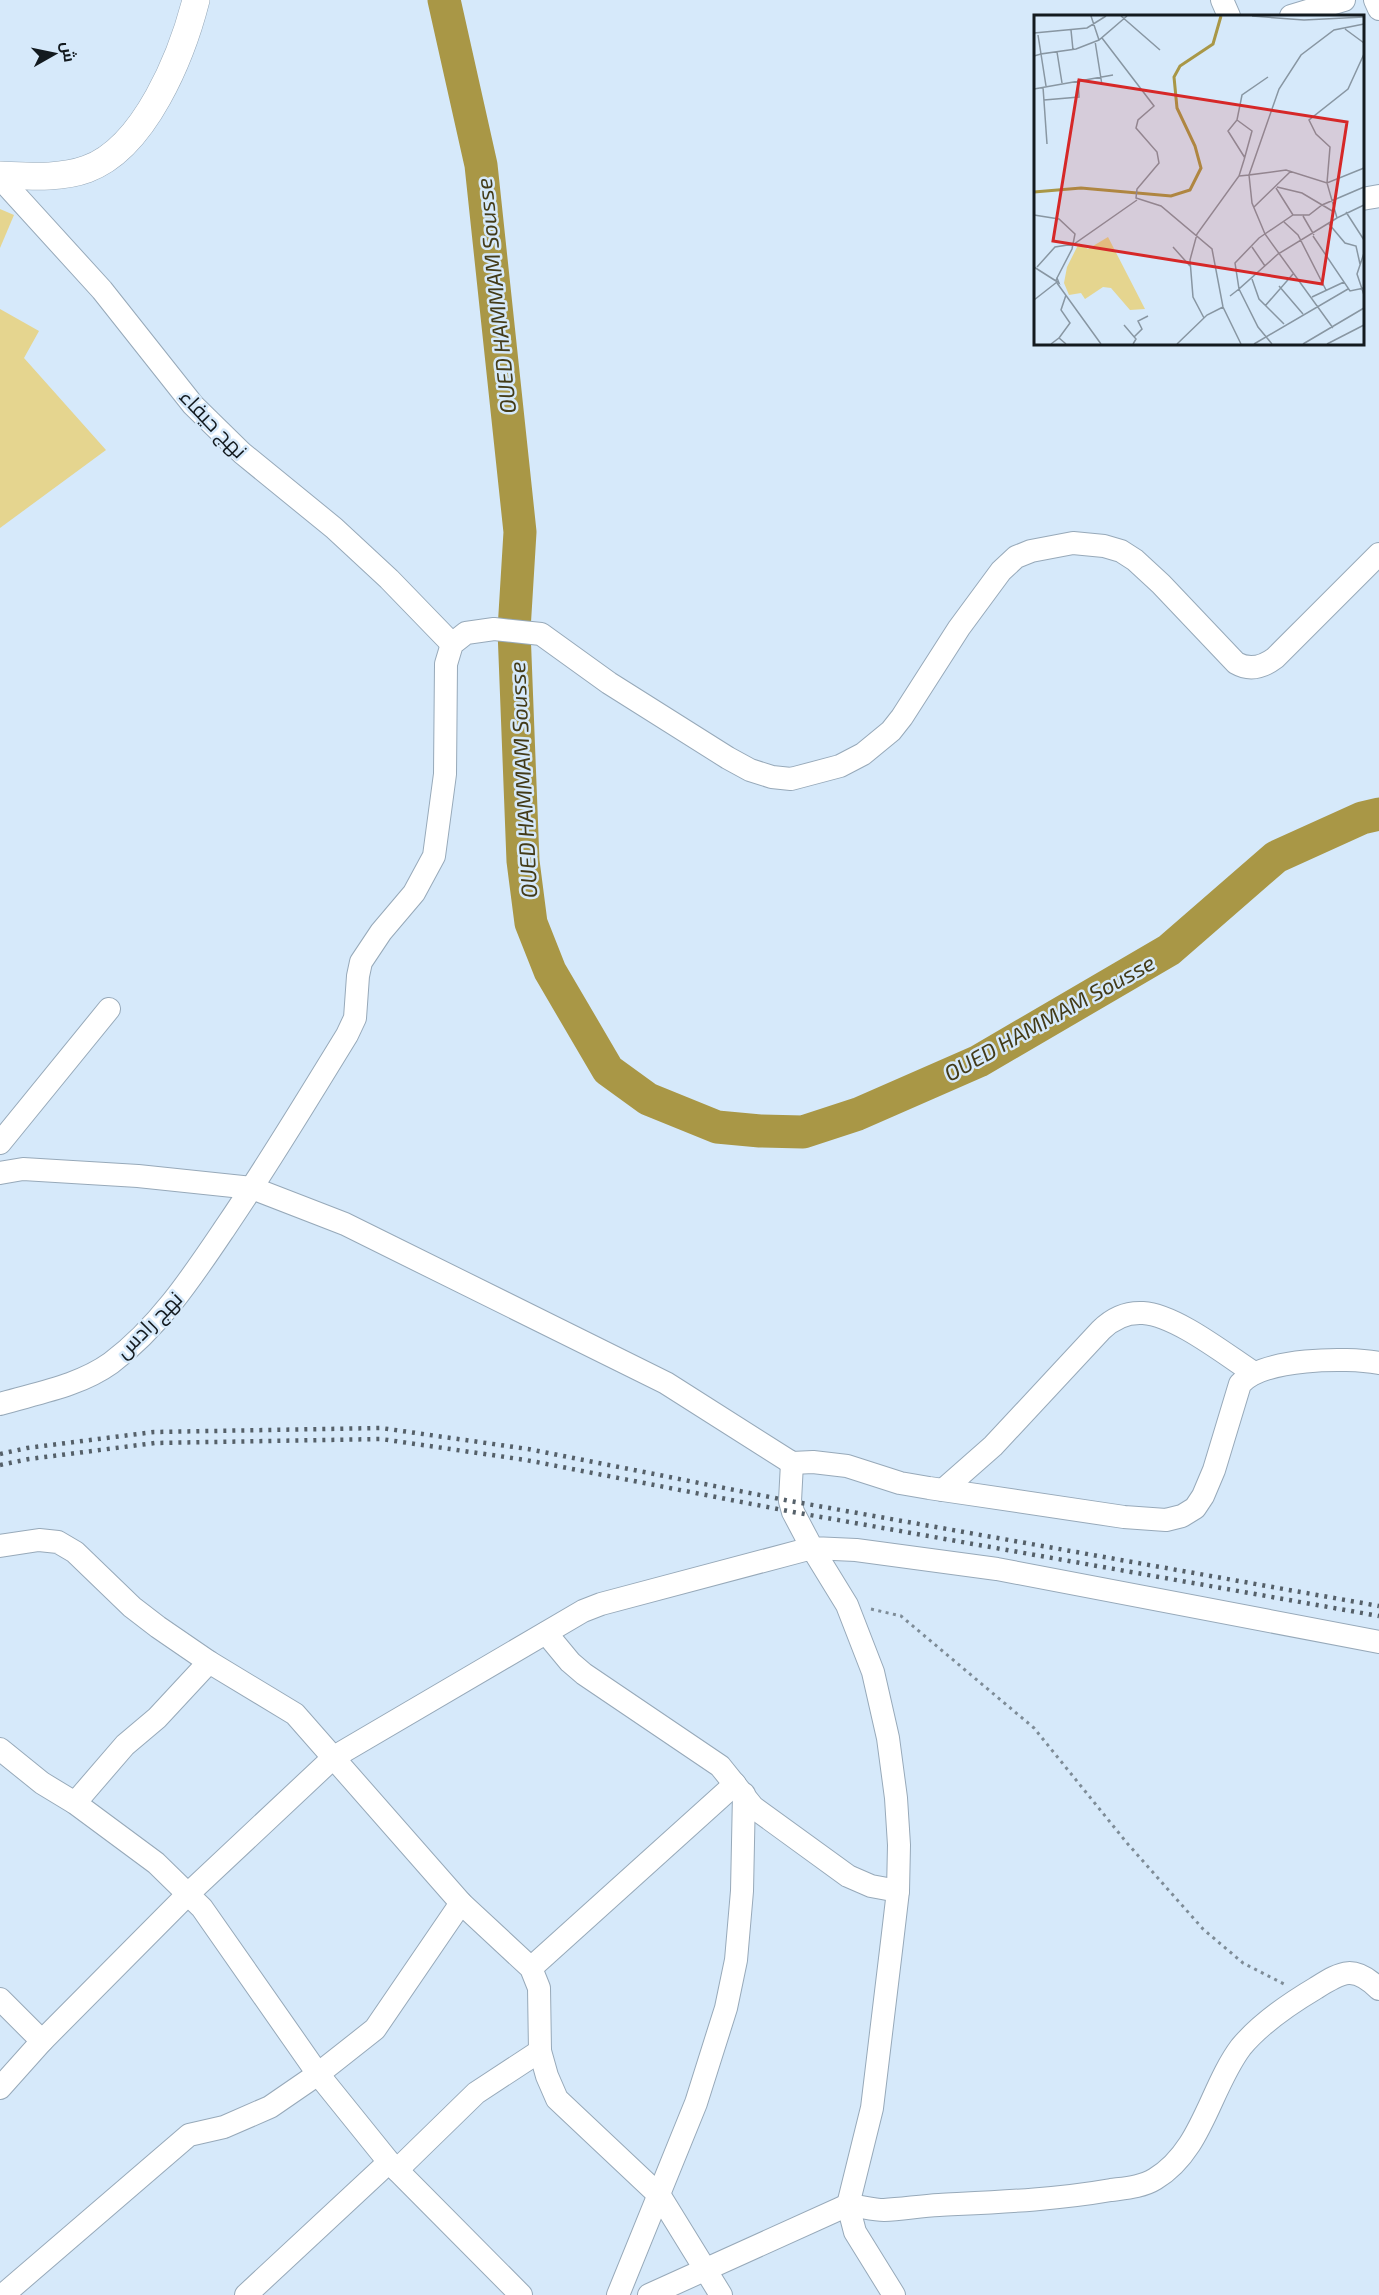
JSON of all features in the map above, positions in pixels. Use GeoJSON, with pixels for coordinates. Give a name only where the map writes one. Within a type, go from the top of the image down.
{"type":"FeatureCollection","features":[{"type":"Feature","properties":{"kind":"street"},"geometry":{"type":"LineString","coordinates":[[0,176],[51,176],[87,169],[115,151],[134,132],[158,98],[175,66],[196,0]]}},
{"type":"Feature","properties":{"kind":"street"},"geometry":{"type":"LineString","coordinates":[[1222,0],[1229,15]]}},
{"type":"Feature","properties":{"kind":"street"},"geometry":{"type":"LineString","coordinates":[[1294,15],[1344,0]]}},
{"type":"Feature","properties":{"kind":"street"},"geometry":{"type":"LineString","coordinates":[[1375,0],[1379,9]]}},
{"type":"Feature","properties":{"kind":"street","name":"نهج حيفاء"},"geometry":{"type":"LineString","coordinates":[[0,176],[102,290],[194,405],[242,453],[334,528],[389,579],[452,644]]}},
{"type":"Feature","properties":{"kind":"street"},"geometry":{"type":"LineString","coordinates":[[1364,199],[1379,196]]}},
{"type":"Feature","properties":{"kind":"street"},"geometry":{"type":"LineString","coordinates":[[452,644],[466,633],[494,629],[521,630],[541,634],[609,683],[728,758],[750,770],[772,777],[791,779],[840,766],[863,754],[891,731],[959,628],[1001,571],[1016,557],[1031,550],[1073,543],[1104,546],[1121,551],[1135,560],[1161,584],[1236,663],[1248,668],[1262,666],[1275,658],[1379,554]]}},
{"type":"Feature","properties":{"kind":"street","name":"نهج رادس"},"geometry":{"type":"LineString","coordinates":[[0,1404],[72,1383],[109,1364],[143,1335],[185,1288],[252,1188],[352,1028],[361,962],[381,932],[414,893],[434,855],[445,774],[446,664],[452,644]]}},
{"type":"Feature","properties":{"kind":"street"},"geometry":{"type":"LineString","coordinates":[[0,1143],[109,1009]]}},
{"type":"Feature","properties":{"kind":"street"},"geometry":{"type":"LineString","coordinates":[[0,1173],[23,1169],[138,1176],[252,1188],[345,1224],[666,1383],[792,1463],[813,1462],[847,1466],[900,1483],[1124,1518],[1166,1520],[1182,1516],[1195,1508],[1214,1470],[1240,1384],[1245,1378],[1254,1373],[1283,1365],[1318,1360],[1360,1359],[1379,1363]]}},
{"type":"Feature","properties":{"kind":"street"},"geometry":{"type":"LineString","coordinates":[[943,1490],[993,1446],[1110,1321],[1121,1316],[1144,1313],[1164,1318],[1209,1343],[1254,1373]]}},
{"type":"Feature","properties":{"kind":"street"},"geometry":{"type":"LineString","coordinates":[[792,1463],[790,1501],[794,1512],[812,1548],[848,1605],[873,1672],[888,1738],[896,1798],[899,1845],[898,1891],[872,2108],[848,2205],[855,2232],[894,2295]]}},
{"type":"Feature","properties":{"kind":"street"},"geometry":{"type":"LineString","coordinates":[[0,1546],[39,1539],[58,1542],[75,1552],[149,1621],[210,1662],[295,1714],[461,1903],[531,1968],[539,1988],[540,2051],[557,2099],[660,2196],[721,2295]]}},
{"type":"Feature","properties":{"kind":"street"},"geometry":{"type":"LineString","coordinates":[[0,2088],[42,2041],[188,1894],[334,1757],[583,1611],[602,1604],[812,1548],[856,1551],[998,1569],[1379,1642]]}},
{"type":"Feature","properties":{"kind":"street"},"geometry":{"type":"LineString","coordinates":[[546,1633],[570,1662],[584,1674],[720,1766],[753,1807],[848,1876],[871,1886],[898,1891]]}},
{"type":"Feature","properties":{"kind":"street"},"geometry":{"type":"LineString","coordinates":[[75,1803],[125,1745],[157,1718],[210,1662]]}},
{"type":"Feature","properties":{"kind":"street"},"geometry":{"type":"LineString","coordinates":[[0,1749],[42,1783],[75,1803],[156,1863],[202,1908],[318,2074],[393,2166],[507,2290]]}},
{"type":"Feature","properties":{"kind":"street"},"geometry":{"type":"LineString","coordinates":[[531,1968],[740,1789]]}},
{"type":"Feature","properties":{"kind":"street"},"geometry":{"type":"LineString","coordinates":[[618,2295],[696,2103],[726,2008],[736,1960],[741,1902],[740,1789]]}},
{"type":"Feature","properties":{"kind":"street"},"geometry":{"type":"LineString","coordinates":[[3,2295],[189,2135],[224,2127],[270,2107],[318,2074],[375,2029],[461,1903]]}},
{"type":"Feature","properties":{"kind":"street"},"geometry":{"type":"LineString","coordinates":[[649,2295],[848,2205],[882,2210],[931,2205],[1000,2203],[1074,2196],[1138,2186],[1152,2181],[1174,2163],[1189,2144],[1225,2072],[1241,2047],[1265,2024],[1339,1974],[1348,1972],[1365,1976],[1379,1989]]}},
{"type":"Feature","properties":{"kind":"street"},"geometry":{"type":"LineString","coordinates":[[0,1999],[42,2041]]}},
{"type":"Feature","properties":{"kind":"street"},"geometry":{"type":"LineString","coordinates":[[246,2295],[476,2093],[540,2051]]}},
{"type":"Feature","properties":{"kind":"path"},"geometry":{"type":"LineString","coordinates":[[848,1605],[901,1616],[1018,1714],[1049,1745],[1127,1843],[1203,1929],[1243,1963],[1305,1995]]}},
{"type":"Feature","properties":{"kind":"shaded area"},"geometry":{"type":"Polygon","coordinates":[[[0,209],[14,215],[0,248],[0,209]]]}},
{"type":"Feature","properties":{"kind":"shaded area"},"geometry":{"type":"Polygon","coordinates":[[[0,309],[39,331],[24,358],[106,450],[0,528],[0,309]]]}},
{"type":"Feature","properties":{"kind":"waterway","name":"OUED HAMMAM Sousse"},"geometry":{"type":"LineString","coordinates":[[444,0],[481,165],[520,532],[514,630],[523,861],[531,923],[550,971],[608,1070],[648,1099],[717,1127],[803,1132],[858,1114],[979,1061],[1169,950],[1276,857],[1362,818],[1379,814]]}},
{"type":"Feature","properties":{"kind":"railway"},"geometry":{"type":"LineString","coordinates":[[0,1454],[27,1448],[154,1432],[381,1428],[528,1449],[790,1501],[1379,1606]]}},
{"type":"Feature","properties":{"kind":"railway"},"geometry":{"type":"LineString","coordinates":[[0,1465],[29,1459],[155,1443],[381,1439],[526,1460],[793,1512],[1379,1616]]}}]}
